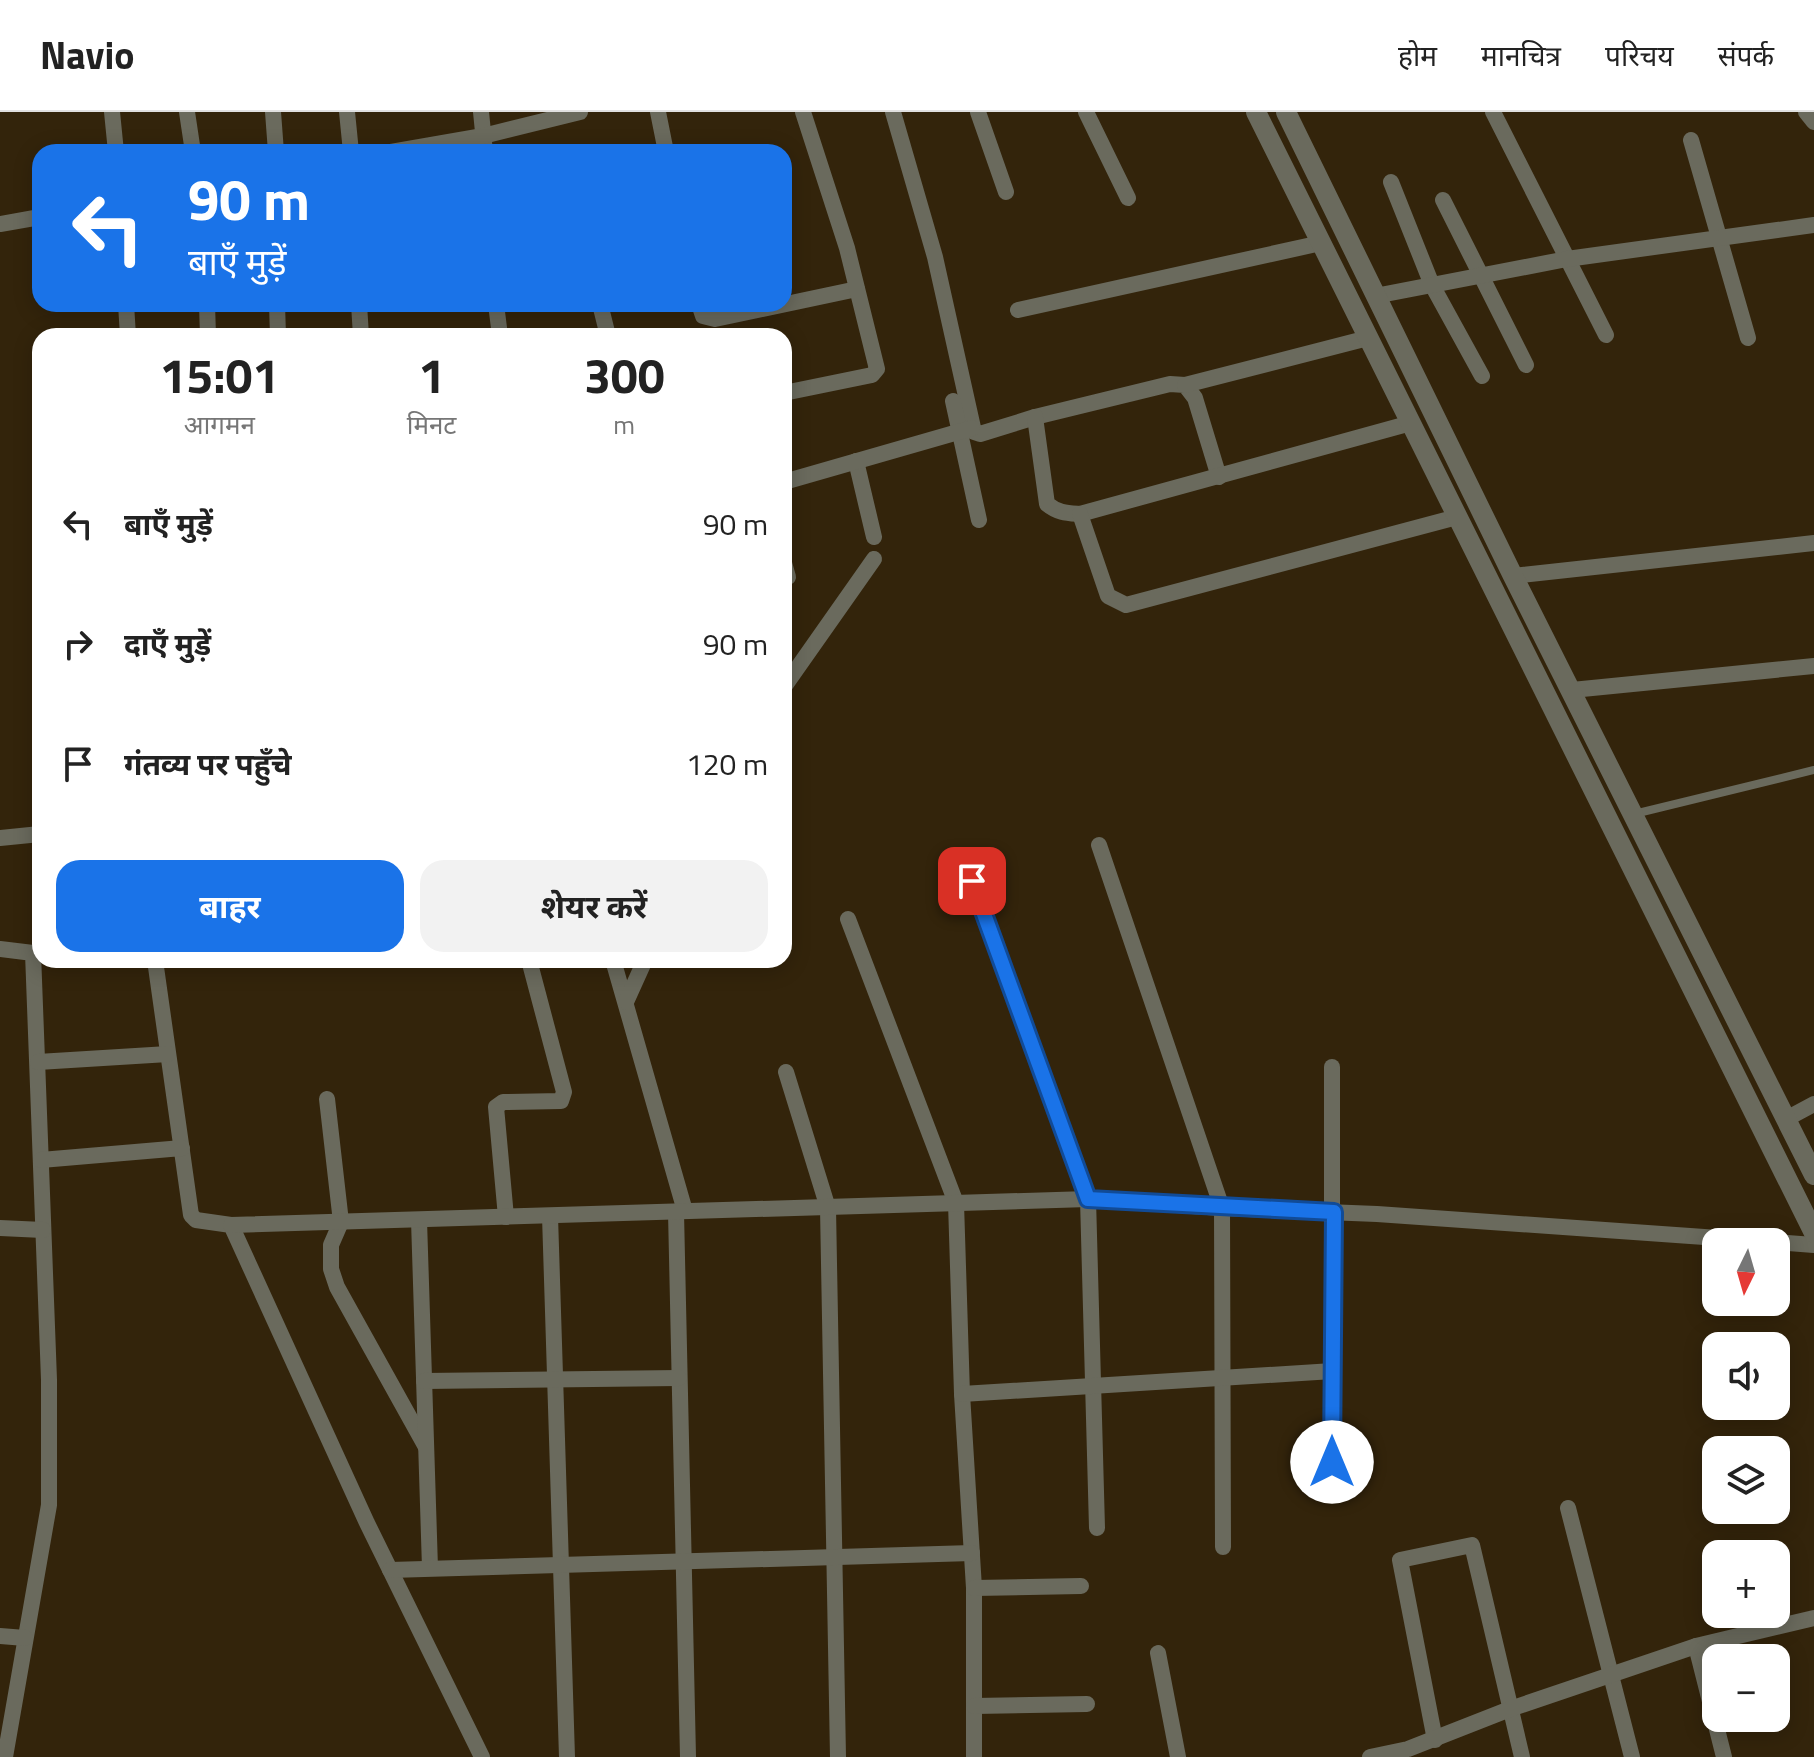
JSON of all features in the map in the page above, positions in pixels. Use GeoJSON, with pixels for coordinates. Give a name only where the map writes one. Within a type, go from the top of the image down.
{"type":"FeatureCollection","features":[{"type":"Feature","properties":{"kind":"street"},"geometry":{"type":"LineString","coordinates":[[112,112],[115,144]]}},
{"type":"Feature","properties":{"kind":"street"},"geometry":{"type":"LineString","coordinates":[[187,112],[192,144]]}},
{"type":"Feature","properties":{"kind":"street"},"geometry":{"type":"LineString","coordinates":[[273,112],[275,144]]}},
{"type":"Feature","properties":{"kind":"street"},"geometry":{"type":"LineString","coordinates":[[347,112],[350,144]]}},
{"type":"Feature","properties":{"kind":"street"},"geometry":{"type":"LineString","coordinates":[[481,112],[484,144],[580,112]]}},
{"type":"Feature","properties":{"kind":"street"},"geometry":{"type":"LineString","coordinates":[[658,112],[664,144]]}},
{"type":"Feature","properties":{"kind":"street"},"geometry":{"type":"LineString","coordinates":[[792,391],[872,375],[877,369],[847,248],[803,112]]}},
{"type":"Feature","properties":{"kind":"street"},"geometry":{"type":"LineString","coordinates":[[893,112],[935,257],[979,520]]}},
{"type":"Feature","properties":{"kind":"street"},"geometry":{"type":"LineString","coordinates":[[978,112],[1006,192]]}},
{"type":"Feature","properties":{"kind":"street"},"geometry":{"type":"LineString","coordinates":[[1086,112],[1128,198]]}},
{"type":"Feature","properties":{"kind":"street"},"geometry":{"type":"LineString","coordinates":[[1256,112],[1814,1233]]}},
{"type":"Feature","properties":{"kind":"street"},"geometry":{"type":"LineString","coordinates":[[1286,112],[1513,576],[1814,1175]]}},
{"type":"Feature","properties":{"kind":"street"},"geometry":{"type":"LineString","coordinates":[[1493,112],[1606,335]]}},
{"type":"Feature","properties":{"kind":"street"},"geometry":{"type":"LineString","coordinates":[[1806,112],[1814,122]]}},
{"type":"Feature","properties":{"kind":"street"},"geometry":{"type":"LineString","coordinates":[[1691,140],[1748,338]]}},
{"type":"Feature","properties":{"kind":"street"},"geometry":{"type":"LineString","coordinates":[[1391,182],[1432,285],[1482,376]]}},
{"type":"Feature","properties":{"kind":"street"},"geometry":{"type":"LineString","coordinates":[[1443,200],[1526,365]]}},
{"type":"Feature","properties":{"kind":"street"},"geometry":{"type":"LineString","coordinates":[[0,224],[32,218]]}},
{"type":"Feature","properties":{"kind":"street"},"geometry":{"type":"LineString","coordinates":[[1375,296],[1567,259],[1814,225]]}},
{"type":"Feature","properties":{"kind":"street"},"geometry":{"type":"LineString","coordinates":[[1018,310],[1321,243]]}},
{"type":"Feature","properties":{"kind":"street"},"geometry":{"type":"LineString","coordinates":[[792,303],[857,289]]}},
{"type":"Feature","properties":{"kind":"street"},"geometry":{"type":"LineString","coordinates":[[702,312],[703,316],[715,319],[748,312]]}},
{"type":"Feature","properties":{"kind":"street"},"geometry":{"type":"LineString","coordinates":[[792,480],[966,430],[980,434],[1035,417],[1170,384],[1185,385],[1368,338]]}},
{"type":"Feature","properties":{"kind":"street"},"geometry":{"type":"LineString","coordinates":[[1185,385],[1195,398],[1219,477]]}},
{"type":"Feature","properties":{"kind":"street"},"geometry":{"type":"LineString","coordinates":[[953,401],[966,430]]}},
{"type":"Feature","properties":{"kind":"street"},"geometry":{"type":"LineString","coordinates":[[1035,417],[1047,504],[1056,511],[1080,514],[1411,423]]}},
{"type":"Feature","properties":{"kind":"street"},"geometry":{"type":"LineString","coordinates":[[856,461],[874,537]]}},
{"type":"Feature","properties":{"kind":"street"},"geometry":{"type":"LineString","coordinates":[[1080,514],[1108,596],[1126,605],[1457,517]]}},
{"type":"Feature","properties":{"kind":"street"},"geometry":{"type":"LineString","coordinates":[[1513,576],[1814,543]]}},
{"type":"Feature","properties":{"kind":"street"},"geometry":{"type":"LineString","coordinates":[[792,676],[874,559]]}},
{"type":"Feature","properties":{"kind":"street"},"geometry":{"type":"LineString","coordinates":[[1572,690],[1814,666]]}},
{"type":"Feature","properties":{"kind":"street"},"geometry":{"type":"LineString","coordinates":[[0,838],[32,835]]}},
{"type":"Feature","properties":{"kind":"street"},"geometry":{"type":"LineString","coordinates":[[1099,845],[1222,1208],[1223,1547]]}},
{"type":"Feature","properties":{"kind":"street"},"geometry":{"type":"LineString","coordinates":[[972,881],[1088,1199],[1097,1528]]}},
{"type":"Feature","properties":{"kind":"street"},"geometry":{"type":"LineString","coordinates":[[848,919],[956,1203],[962,1394],[974,1588],[974,1757]]}},
{"type":"Feature","properties":{"kind":"street"},"geometry":{"type":"LineString","coordinates":[[0,949],[32,952]]}},
{"type":"Feature","properties":{"kind":"street"},"geometry":{"type":"LineString","coordinates":[[5,1757],[49,1505],[49,1380],[36,968]]}},
{"type":"Feature","properties":{"kind":"street"},"geometry":{"type":"LineString","coordinates":[[156,968],[191,1215],[196,1220],[231,1225],[1088,1199],[1702,1237]]}},
{"type":"Feature","properties":{"kind":"street"},"geometry":{"type":"LineString","coordinates":[[506,1217],[496,1107],[503,1102],[561,1101],[564,1092],[531,968]]}},
{"type":"Feature","properties":{"kind":"street"},"geometry":{"type":"LineString","coordinates":[[615,968],[680,1212],[679,1378],[688,1757]]}},
{"type":"Feature","properties":{"kind":"street"},"geometry":{"type":"LineString","coordinates":[[626,1002],[641,968]]}},
{"type":"Feature","properties":{"kind":"street"},"geometry":{"type":"LineString","coordinates":[[38,1062],[168,1054]]}},
{"type":"Feature","properties":{"kind":"street"},"geometry":{"type":"LineString","coordinates":[[1332,1067],[1332,1492]]}},
{"type":"Feature","properties":{"kind":"street"},"geometry":{"type":"LineString","coordinates":[[786,1072],[828,1208],[838,1757]]}},
{"type":"Feature","properties":{"kind":"street"},"geometry":{"type":"LineString","coordinates":[[327,1099],[341,1222],[331,1245],[331,1269],[337,1287],[426,1447]]}},
{"type":"Feature","properties":{"kind":"street"},"geometry":{"type":"LineString","coordinates":[[1786,1119],[1814,1104]]}},
{"type":"Feature","properties":{"kind":"street"},"geometry":{"type":"LineString","coordinates":[[41,1160],[182,1148]]}},
{"type":"Feature","properties":{"kind":"street"},"geometry":{"type":"LineString","coordinates":[[550,1216],[567,1757]]}},
{"type":"Feature","properties":{"kind":"street"},"geometry":{"type":"LineString","coordinates":[[419,1220],[430,1568]]}},
{"type":"Feature","properties":{"kind":"street"},"geometry":{"type":"LineString","coordinates":[[231,1225],[390,1570],[482,1757]]}},
{"type":"Feature","properties":{"kind":"street"},"geometry":{"type":"LineString","coordinates":[[0,1228],[43,1230]]}},
{"type":"Feature","properties":{"kind":"street"},"geometry":{"type":"LineString","coordinates":[[1790,1243],[1814,1245]]}},
{"type":"Feature","properties":{"kind":"street"},"geometry":{"type":"LineString","coordinates":[[962,1394],[1333,1371]]}},
{"type":"Feature","properties":{"kind":"street"},"geometry":{"type":"LineString","coordinates":[[424,1381],[679,1378]]}},
{"type":"Feature","properties":{"kind":"street"},"geometry":{"type":"LineString","coordinates":[[1568,1508],[1632,1757]]}},
{"type":"Feature","properties":{"kind":"street"},"geometry":{"type":"LineString","coordinates":[[1435,1740],[1400,1560],[1472,1545],[1522,1757]]}},
{"type":"Feature","properties":{"kind":"street"},"geometry":{"type":"LineString","coordinates":[[390,1570],[972,1553]]}},
{"type":"Feature","properties":{"kind":"street"},"geometry":{"type":"LineString","coordinates":[[974,1588],[1081,1586]]}},
{"type":"Feature","properties":{"kind":"street"},"geometry":{"type":"LineString","coordinates":[[1370,1757],[1409,1753],[1510,1709],[1696,1646],[1814,1618]]}},
{"type":"Feature","properties":{"kind":"street"},"geometry":{"type":"LineString","coordinates":[[0,1636],[25,1638]]}},
{"type":"Feature","properties":{"kind":"street"},"geometry":{"type":"LineString","coordinates":[[1696,1646],[1724,1757]]}},
{"type":"Feature","properties":{"kind":"street"},"geometry":{"type":"LineString","coordinates":[[1158,1653],[1178,1757]]}},
{"type":"Feature","properties":{"kind":"street"},"geometry":{"type":"LineString","coordinates":[[974,1706],[1087,1704]]}},
{"type":"Feature","properties":{"kind":"lane"},"geometry":{"type":"LineString","coordinates":[[1633,814],[1814,770]]}},
{"type":"Feature","properties":{"kind":"route"},"geometry":{"type":"LineString","coordinates":[[972,881],[1088,1199],[1334,1212],[1332,1462]]}}]}
